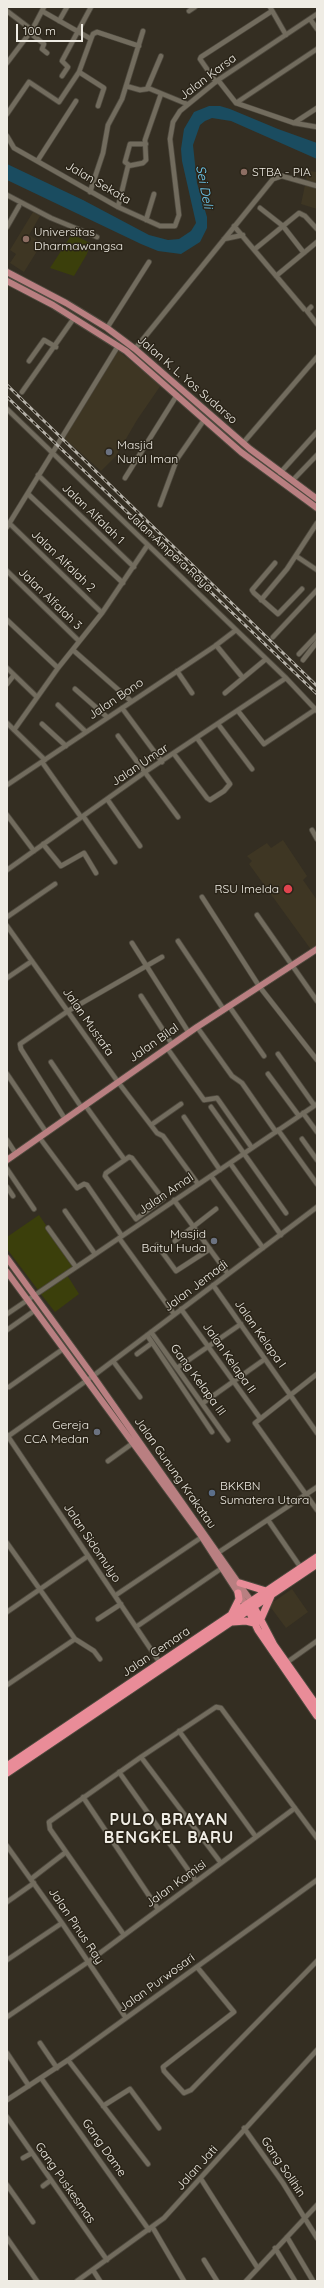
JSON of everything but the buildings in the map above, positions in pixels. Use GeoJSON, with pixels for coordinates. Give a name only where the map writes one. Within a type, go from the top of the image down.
{"type":"FeatureCollection","features":[{"type":"Feature","properties":{"kind":"highway","name":"Jalan Cemara"},"geometry":{"type":"LineString","coordinates":[[7,1766],[160,1663],[250,1606],[317,1557]]}},
{"type":"Feature","properties":{"kind":"highway","name":"Jalan Cemara"},"geometry":{"type":"LineString","coordinates":[[269,1592],[317,1564]]}},
{"type":"Feature","properties":{"kind":"highway"},"geometry":{"type":"LineString","coordinates":[[238,1593],[239,1600],[230,1619],[257,1622],[269,1592],[240,1584]]}},
{"type":"Feature","properties":{"kind":"highway","name":"Jalan Gunung Krakatau"},"geometry":{"type":"LineString","coordinates":[[250,1606],[257,1622],[283,1669],[317,1716]]}},
{"type":"Feature","properties":{"kind":"highway","name":"Jalan Cemara"},"geometry":{"type":"LineString","coordinates":[[7,1773],[230,1619]]}},
{"type":"Feature","properties":{"kind":"highway","name":"Jalan Gunung Krakatau"},"geometry":{"type":"LineString","coordinates":[[257,1622],[317,1706]]}},
{"type":"Feature","properties":{"kind":"main road","name":"Jalan K. L. Yos Sudarso"},"geometry":{"type":"LineString","coordinates":[[7,272],[107,328],[135,349],[243,443],[316,498]]}},
{"type":"Feature","properties":{"kind":"main road","name":"Jalan K. L. Yos Sudarso"},"geometry":{"type":"LineString","coordinates":[[7,281],[74,318],[118,346],[268,474],[317,508]]}},
{"type":"Feature","properties":{"kind":"main road"},"geometry":{"type":"LineString","coordinates":[[204,420],[210,413]]}},
{"type":"Feature","properties":{"kind":"main road"},"geometry":{"type":"LineString","coordinates":[[210,426],[216,419]]}},
{"type":"Feature","properties":{"kind":"main road"},"geometry":{"type":"LineString","coordinates":[[311,504],[316,498]]}},
{"type":"Feature","properties":{"kind":"main road","name":"Jalan Bilal"},"geometry":{"type":"LineString","coordinates":[[7,1160],[39,1136],[197,1027],[317,949]]}},
{"type":"Feature","properties":{"kind":"main road","name":"Jalan Gunung Krakatau"},"geometry":{"type":"LineString","coordinates":[[7,1258],[33,1296],[94,1376],[216,1554],[222,1568],[238,1593],[250,1606]]}},
{"type":"Feature","properties":{"kind":"main road","name":"Jalan Gunung Krakatau"},"geometry":{"type":"LineString","coordinates":[[7,1272],[26,1301],[88,1380],[202,1537],[240,1584],[250,1606]]}},
{"type":"Feature","properties":{"kind":"street"},"geometry":{"type":"LineString","coordinates":[[59,21],[67,7]]}},
{"type":"Feature","properties":{"kind":"street"},"geometry":{"type":"LineString","coordinates":[[62,76],[68,67],[62,61],[77,30],[91,7]]}},
{"type":"Feature","properties":{"kind":"street"},"geometry":{"type":"LineString","coordinates":[[189,11],[195,7]]}},
{"type":"Feature","properties":{"kind":"street"},"geometry":{"type":"LineString","coordinates":[[7,63],[31,32],[43,9],[59,21],[91,39]]}},
{"type":"Feature","properties":{"kind":"street"},"geometry":{"type":"LineString","coordinates":[[286,35],[271,9],[200,59],[236,103],[294,123],[317,127]]}},
{"type":"Feature","properties":{"kind":"street"},"geometry":{"type":"LineString","coordinates":[[7,11],[44,44],[42,49],[47,53]]}},
{"type":"Feature","properties":{"kind":"street","name":"Jalan Karsa"},"geometry":{"type":"LineString","coordinates":[[179,215],[170,139],[173,122],[186,104],[217,81],[317,14]]}},
{"type":"Feature","properties":{"kind":"street"},"geometry":{"type":"LineString","coordinates":[[310,19],[317,29]]}},
{"type":"Feature","properties":{"kind":"street"},"geometry":{"type":"LineString","coordinates":[[90,192],[103,153],[108,125],[126,86],[143,31]]}},
{"type":"Feature","properties":{"kind":"street"},"geometry":{"type":"LineString","coordinates":[[7,114],[28,82],[58,102],[79,72],[94,34],[98,32],[139,46]]}},
{"type":"Feature","properties":{"kind":"street"},"geometry":{"type":"LineString","coordinates":[[236,103],[317,50]]}},
{"type":"Feature","properties":{"kind":"street"},"geometry":{"type":"LineString","coordinates":[[148,88],[161,56]]}},
{"type":"Feature","properties":{"kind":"street"},"geometry":{"type":"LineString","coordinates":[[79,72],[104,88],[98,106]]}},
{"type":"Feature","properties":{"kind":"street"},"geometry":{"type":"LineString","coordinates":[[126,86],[144,90],[148,88],[186,104]]}},
{"type":"Feature","properties":{"kind":"street"},"geometry":{"type":"LineString","coordinates":[[129,165],[144,162],[147,155],[146,144],[149,128],[160,94]]}},
{"type":"Feature","properties":{"kind":"street"},"geometry":{"type":"LineString","coordinates":[[38,160],[76,101]]}},
{"type":"Feature","properties":{"kind":"street"},"geometry":{"type":"LineString","coordinates":[[294,123],[317,108]]}},
{"type":"Feature","properties":{"kind":"street","name":"Jalan Sekata"},"geometry":{"type":"LineString","coordinates":[[7,136],[9,146],[38,160],[118,208],[160,226],[171,228],[178,224],[179,215]]}},
{"type":"Feature","properties":{"kind":"street"},"geometry":{"type":"LineString","coordinates":[[129,165],[125,162],[130,144],[146,144]]}},
{"type":"Feature","properties":{"kind":"street"},"geometry":{"type":"LineString","coordinates":[[118,208],[129,165]]}},
{"type":"Feature","properties":{"kind":"street"},"geometry":{"type":"LineString","coordinates":[[135,349],[234,226],[276,177],[282,176],[317,186]]}},
{"type":"Feature","properties":{"kind":"street"},"geometry":{"type":"LineString","coordinates":[[146,220],[154,194]]}},
{"type":"Feature","properties":{"kind":"street"},"geometry":{"type":"LineString","coordinates":[[7,195],[51,218],[97,237]]}},
{"type":"Feature","properties":{"kind":"street"},"geometry":{"type":"LineString","coordinates":[[7,227],[19,206]]}},
{"type":"Feature","properties":{"kind":"street"},"geometry":{"type":"LineString","coordinates":[[260,208],[283,226],[304,253]]}},
{"type":"Feature","properties":{"kind":"street"},"geometry":{"type":"LineString","coordinates":[[254,249],[296,215],[301,213],[317,229]]}},
{"type":"Feature","properties":{"kind":"street"},"geometry":{"type":"LineString","coordinates":[[234,226],[304,310]]}},
{"type":"Feature","properties":{"kind":"street"},"geometry":{"type":"LineString","coordinates":[[224,239],[243,235]]}},
{"type":"Feature","properties":{"kind":"street"},"geometry":{"type":"LineString","coordinates":[[276,276],[317,242]]}},
{"type":"Feature","properties":{"kind":"street"},"geometry":{"type":"LineString","coordinates":[[107,328],[149,262]]}},
{"type":"Feature","properties":{"kind":"street"},"geometry":{"type":"LineString","coordinates":[[311,307],[307,311],[317,324]]}},
{"type":"Feature","properties":{"kind":"street"},"geometry":{"type":"LineString","coordinates":[[22,392],[56,347],[74,318]]}},
{"type":"Feature","properties":{"kind":"street"},"geometry":{"type":"LineString","coordinates":[[29,361],[44,340],[56,347]]}},
{"type":"Feature","properties":{"kind":"street"},"geometry":{"type":"LineString","coordinates":[[8,525],[118,346]]}},
{"type":"Feature","properties":{"kind":"street"},"geometry":{"type":"LineString","coordinates":[[243,443],[317,357]]}},
{"type":"Feature","properties":{"kind":"street"},"geometry":{"type":"LineString","coordinates":[[125,478],[177,395]]}},
{"type":"Feature","properties":{"kind":"street","name":"Jalan Ampera Raya"},"geometry":{"type":"LineString","coordinates":[[8,412],[286,678],[316,710]]}},
{"type":"Feature","properties":{"kind":"street"},"geometry":{"type":"LineString","coordinates":[[160,505],[177,459],[204,420]]}},
{"type":"Feature","properties":{"kind":"street"},"geometry":{"type":"LineString","coordinates":[[280,472],[317,432]]}},
{"type":"Feature","properties":{"kind":"street"},"geometry":{"type":"LineString","coordinates":[[292,481],[317,455]]}},
{"type":"Feature","properties":{"kind":"street","name":"Jalan Alfalah 1"},"geometry":{"type":"LineString","coordinates":[[38,475],[134,567]]}},
{"type":"Feature","properties":{"kind":"street"},"geometry":{"type":"LineString","coordinates":[[28,494],[123,583]]}},
{"type":"Feature","properties":{"kind":"street"},"geometry":{"type":"LineString","coordinates":[[261,600],[296,556],[317,523]]}},
{"type":"Feature","properties":{"kind":"street","name":"Jalan Alfalah 2"},"geometry":{"type":"LineString","coordinates":[[8,525],[102,613]]}},
{"type":"Feature","properties":{"kind":"street"},"geometry":{"type":"LineString","coordinates":[[7,731],[37,697],[102,613],[147,546]]}},
{"type":"Feature","properties":{"kind":"street"},"geometry":{"type":"LineString","coordinates":[[296,556],[317,570]]}},
{"type":"Feature","properties":{"kind":"street"},"geometry":{"type":"LineString","coordinates":[[275,563],[252,590],[261,600],[279,614],[302,589]]}},
{"type":"Feature","properties":{"kind":"street","name":"Jalan Alfalah 3"},"geometry":{"type":"LineString","coordinates":[[7,571],[79,641]]}},
{"type":"Feature","properties":{"kind":"street"},"geometry":{"type":"LineString","coordinates":[[273,637],[317,590]]}},
{"type":"Feature","properties":{"kind":"street"},"geometry":{"type":"LineString","coordinates":[[7,620],[58,668]]}},
{"type":"Feature","properties":{"kind":"street","name":"Jalan Bono"},"geometry":{"type":"LineString","coordinates":[[7,785],[216,645],[236,630]]}},
{"type":"Feature","properties":{"kind":"street"},"geometry":{"type":"LineString","coordinates":[[299,654],[317,635]]}},
{"type":"Feature","properties":{"kind":"street"},"geometry":{"type":"LineString","coordinates":[[303,660],[317,642]]}},
{"type":"Feature","properties":{"kind":"street"},"geometry":{"type":"LineString","coordinates":[[216,645],[243,678]]}},
{"type":"Feature","properties":{"kind":"street"},"geometry":{"type":"LineString","coordinates":[[72,650],[131,701]]}},
{"type":"Feature","properties":{"kind":"street"},"geometry":{"type":"LineString","coordinates":[[225,693],[266,659]]}},
{"type":"Feature","properties":{"kind":"street"},"geometry":{"type":"LineString","coordinates":[[7,668],[37,697]]}},
{"type":"Feature","properties":{"kind":"street"},"geometry":{"type":"LineString","coordinates":[[177,671],[192,693]]}},
{"type":"Feature","properties":{"kind":"street"},"geometry":{"type":"LineString","coordinates":[[7,684],[14,675]]}},
{"type":"Feature","properties":{"kind":"street","name":"Jalan Umar"},"geometry":{"type":"LineString","coordinates":[[7,870],[145,772],[286,678]]}},
{"type":"Feature","properties":{"kind":"street"},"geometry":{"type":"LineString","coordinates":[[75,689],[107,718]]}},
{"type":"Feature","properties":{"kind":"street"},"geometry":{"type":"LineString","coordinates":[[58,705],[86,732]]}},
{"type":"Feature","properties":{"kind":"street"},"geometry":{"type":"LineString","coordinates":[[122,708],[162,762]]}},
{"type":"Feature","properties":{"kind":"street"},"geometry":{"type":"LineString","coordinates":[[238,711],[264,744],[316,710]]}},
{"type":"Feature","properties":{"kind":"street"},"geometry":{"type":"LineString","coordinates":[[42,724],[66,746]]}},
{"type":"Feature","properties":{"kind":"street"},"geometry":{"type":"LineString","coordinates":[[218,724],[252,769]]}},
{"type":"Feature","properties":{"kind":"street"},"geometry":{"type":"LineString","coordinates":[[11,726],[44,761],[115,862]]}},
{"type":"Feature","properties":{"kind":"street"},"geometry":{"type":"LineString","coordinates":[[118,736],[178,817]]}},
{"type":"Feature","properties":{"kind":"street"},"geometry":{"type":"LineString","coordinates":[[174,754],[207,798],[210,800],[224,791],[230,784],[198,738]]}},
{"type":"Feature","properties":{"kind":"street"},"geometry":{"type":"LineString","coordinates":[[107,799],[140,846]]}},
{"type":"Feature","properties":{"kind":"street"},"geometry":{"type":"LineString","coordinates":[[7,815],[34,851]]}},
{"type":"Feature","properties":{"kind":"street"},"geometry":{"type":"LineString","coordinates":[[312,830],[317,839]]}},
{"type":"Feature","properties":{"kind":"street"},"geometry":{"type":"LineString","coordinates":[[43,844],[61,866],[84,853],[96,873]]}},
{"type":"Feature","properties":{"kind":"street"},"geometry":{"type":"LineString","coordinates":[[7,917],[56,884]]}},
{"type":"Feature","properties":{"kind":"street"},"geometry":{"type":"LineString","coordinates":[[202,897],[259,986],[317,1060]]}},
{"type":"Feature","properties":{"kind":"street"},"geometry":{"type":"LineString","coordinates":[[257,915],[317,1002]]}},
{"type":"Feature","properties":{"kind":"street","name":"Jalan Mustafa"},"geometry":{"type":"LineString","coordinates":[[7,926],[118,1082],[156,1133],[163,1136],[198,1184]]}},
{"type":"Feature","properties":{"kind":"street"},"geometry":{"type":"LineString","coordinates":[[178,941],[224,1010]]}},
{"type":"Feature","properties":{"kind":"street"},"geometry":{"type":"LineString","coordinates":[[132,943],[189,1033]]}},
{"type":"Feature","properties":{"kind":"street"},"geometry":{"type":"LineString","coordinates":[[65,1119],[20,1046],[68,1011],[162,957]]}},
{"type":"Feature","properties":{"kind":"street"},"geometry":{"type":"LineString","coordinates":[[7,978],[32,961]]}},
{"type":"Feature","properties":{"kind":"street"},"geometry":{"type":"LineString","coordinates":[[141,996],[204,1100],[217,1098],[252,1148]]}},
{"type":"Feature","properties":{"kind":"street"},"geometry":{"type":"LineString","coordinates":[[229,1006],[264,1056]]}},
{"type":"Feature","properties":{"kind":"street"},"geometry":{"type":"LineString","coordinates":[[197,1027],[232,1076],[242,1083],[317,1184]]}},
{"type":"Feature","properties":{"kind":"street"},"geometry":{"type":"LineString","coordinates":[[278,1054],[316,1104]]}},
{"type":"Feature","properties":{"kind":"street"},"geometry":{"type":"LineString","coordinates":[[51,1062],[124,1159]]}},
{"type":"Feature","properties":{"kind":"street"},"geometry":{"type":"LineString","coordinates":[[7,1074],[46,1132]]}},
{"type":"Feature","properties":{"kind":"street"},"geometry":{"type":"LineString","coordinates":[[268,1074],[317,1132]]}},
{"type":"Feature","properties":{"kind":"street"},"geometry":{"type":"LineString","coordinates":[[151,1125],[181,1104]]}},
{"type":"Feature","properties":{"kind":"street","name":"Jalan Amal"},"geometry":{"type":"LineString","coordinates":[[7,1314],[316,1104]]}},
{"type":"Feature","properties":{"kind":"street"},"geometry":{"type":"LineString","coordinates":[[211,1107],[286,1213]]}},
{"type":"Feature","properties":{"kind":"street"},"geometry":{"type":"LineString","coordinates":[[184,1117],[220,1170]]}},
{"type":"Feature","properties":{"kind":"street"},"geometry":{"type":"LineString","coordinates":[[39,1136],[77,1188],[84,1184],[87,1185],[120,1237],[174,1314]]}},
{"type":"Feature","properties":{"kind":"street"},"geometry":{"type":"LineString","coordinates":[[302,1139],[317,1160]]}},
{"type":"Feature","properties":{"kind":"street"},"geometry":{"type":"LineString","coordinates":[[7,1140],[16,1154]]}},
{"type":"Feature","properties":{"kind":"street"},"geometry":{"type":"LineString","coordinates":[[132,1158],[163,1199],[136,1219],[105,1176],[106,1173],[124,1159],[132,1158]]}},
{"type":"Feature","properties":{"kind":"street"},"geometry":{"type":"LineString","coordinates":[[230,1163],[281,1235]]}},
{"type":"Feature","properties":{"kind":"street"},"geometry":{"type":"LineString","coordinates":[[7,1169],[34,1209]]}},
{"type":"Feature","properties":{"kind":"street"},"geometry":{"type":"LineString","coordinates":[[211,1176],[263,1248]]}},
{"type":"Feature","properties":{"kind":"street"},"geometry":{"type":"LineString","coordinates":[[7,1187],[13,1196]]}},
{"type":"Feature","properties":{"kind":"street"},"geometry":{"type":"LineString","coordinates":[[174,1200],[228,1274]]}},
{"type":"Feature","properties":{"kind":"street","name":"Jalan Jemadi"},"geometry":{"type":"LineString","coordinates":[[7,1436],[94,1376],[317,1207]]}},
{"type":"Feature","properties":{"kind":"street"},"geometry":{"type":"LineString","coordinates":[[175,1241],[216,1209]]}},
{"type":"Feature","properties":{"kind":"street"},"geometry":{"type":"LineString","coordinates":[[65,1211],[95,1254]]}},
{"type":"Feature","properties":{"kind":"street"},"geometry":{"type":"LineString","coordinates":[[48,1228],[76,1267]]}},
{"type":"Feature","properties":{"kind":"street"},"geometry":{"type":"LineString","coordinates":[[157,1245],[176,1271],[210,1249]]}},
{"type":"Feature","properties":{"kind":"street","name":"Jalan Kelapa I"},"geometry":{"type":"LineString","coordinates":[[213,1285],[317,1433]]}},
{"type":"Feature","properties":{"kind":"street","name":"Jalan Kelapa II"},"geometry":{"type":"LineString","coordinates":[[182,1309],[260,1418]]}},
{"type":"Feature","properties":{"kind":"street"},"geometry":{"type":"LineString","coordinates":[[7,1330],[34,1311]]}},
{"type":"Feature","properties":{"kind":"street"},"geometry":{"type":"LineString","coordinates":[[177,1368],[240,1324]]}},
{"type":"Feature","properties":{"kind":"street","name":"Gang Kelapa III"},"geometry":{"type":"LineString","coordinates":[[151,1332],[228,1440]]}},
{"type":"Feature","properties":{"kind":"street"},"geometry":{"type":"LineString","coordinates":[[147,1335],[212,1432]]}},
{"type":"Feature","properties":{"kind":"street"},"geometry":{"type":"LineString","coordinates":[[137,1354],[152,1343]]}},
{"type":"Feature","properties":{"kind":"street"},"geometry":{"type":"LineString","coordinates":[[9,1387],[63,1349]]}},
{"type":"Feature","properties":{"kind":"street"},"geometry":{"type":"LineString","coordinates":[[203,1403],[265,1359]]}},
{"type":"Feature","properties":{"kind":"street"},"geometry":{"type":"LineString","coordinates":[[113,1361],[140,1397]]}},
{"type":"Feature","properties":{"kind":"street"},"geometry":{"type":"LineString","coordinates":[[317,1374],[255,1423],[317,1510]]}},
{"type":"Feature","properties":{"kind":"street","name":"Jalan Sidomulyo"},"geometry":{"type":"LineString","coordinates":[[7,1436],[116,1595],[160,1663]]}},
{"type":"Feature","properties":{"kind":"street"},"geometry":{"type":"LineString","coordinates":[[108,1461],[133,1443]]}},
{"type":"Feature","properties":{"kind":"street"},"geometry":{"type":"LineString","coordinates":[[216,1554],[317,1487]]}},
{"type":"Feature","properties":{"kind":"street"},"geometry":{"type":"LineString","coordinates":[[268,1520],[301,1568]]}},
{"type":"Feature","properties":{"kind":"street"},"geometry":{"type":"LineString","coordinates":[[116,1595],[202,1537]]}},
{"type":"Feature","properties":{"kind":"street"},"geometry":{"type":"LineString","coordinates":[[7,1543],[75,1639],[94,1651],[100,1659]]}},
{"type":"Feature","properties":{"kind":"street"},"geometry":{"type":"LineString","coordinates":[[7,1554],[12,1551]]}},
{"type":"Feature","properties":{"kind":"street"},"geometry":{"type":"LineString","coordinates":[[7,1612],[88,1556]]}},
{"type":"Feature","properties":{"kind":"street"},"geometry":{"type":"LineString","coordinates":[[136,1627],[222,1568]]}},
{"type":"Feature","properties":{"kind":"street"},"geometry":{"type":"LineString","coordinates":[[98,1619],[121,1604]]}},
{"type":"Feature","properties":{"kind":"street"},"geometry":{"type":"LineString","coordinates":[[7,1685],[75,1639]]}},
{"type":"Feature","properties":{"kind":"street"},"geometry":{"type":"LineString","coordinates":[[286,1663],[317,1641]]}},
{"type":"Feature","properties":{"kind":"street"},"geometry":{"type":"LineString","coordinates":[[124,1935],[50,1830],[49,1822],[119,1772],[216,1707],[220,1707],[317,1838]]}},
{"type":"Feature","properties":{"kind":"street"},"geometry":{"type":"LineString","coordinates":[[179,1731],[256,1837]]}},
{"type":"Feature","properties":{"kind":"street"},"geometry":{"type":"LineString","coordinates":[[141,1757],[221,1863]]}},
{"type":"Feature","properties":{"kind":"street"},"geometry":{"type":"LineString","coordinates":[[119,1772],[196,1882]]}},
{"type":"Feature","properties":{"kind":"street"},"geometry":{"type":"LineString","coordinates":[[83,1797],[158,1909]]}},
{"type":"Feature","properties":{"kind":"street","name":"Jalan Komisi"},"geometry":{"type":"LineString","coordinates":[[7,2018],[88,1962],[295,1808]]}},
{"type":"Feature","properties":{"kind":"street","name":"Jalan Pinus Ray"},"geometry":{"type":"LineString","coordinates":[[7,1846],[62,1923],[126,2018]]}},
{"type":"Feature","properties":{"kind":"street"},"geometry":{"type":"LineString","coordinates":[[31,1879],[66,1852]]}},
{"type":"Feature","properties":{"kind":"street","name":"Jalan Purwosari"},"geometry":{"type":"LineString","coordinates":[[8,2098],[57,2068],[317,1880]]}},
{"type":"Feature","properties":{"kind":"street"},"geometry":{"type":"LineString","coordinates":[[7,1902],[34,1883]]}},
{"type":"Feature","properties":{"kind":"street"},"geometry":{"type":"LineString","coordinates":[[7,1960],[62,1923]]}},
{"type":"Feature","properties":{"kind":"street"},"geometry":{"type":"LineString","coordinates":[[197,1967],[234,2012],[163,2067],[164,2071],[184,2093],[191,2090],[317,1961]]}},
{"type":"Feature","properties":{"kind":"street"},"geometry":{"type":"LineString","coordinates":[[40,2043],[57,2068]]}},
{"type":"Feature","properties":{"kind":"street","name":"Jalan Jati"},"geometry":{"type":"LineString","coordinates":[[77,2281],[151,2229],[200,2179],[244,2128],[317,2050]]}},
{"type":"Feature","properties":{"kind":"street"},"geometry":{"type":"LineString","coordinates":[[7,2053],[29,2086]]}},
{"type":"Feature","properties":{"kind":"street"},"geometry":{"type":"LineString","coordinates":[[68,2060],[148,2164]]}},
{"type":"Feature","properties":{"kind":"street","name":"Gang Dame"},"geometry":{"type":"LineString","coordinates":[[41,2078],[151,2229],[184,2281]]}},
{"type":"Feature","properties":{"kind":"street"},"geometry":{"type":"LineString","coordinates":[[103,2106],[130,2089],[159,2128]]}},
{"type":"Feature","properties":{"kind":"street","name":"Gang Puskesmas"},"geometry":{"type":"LineString","coordinates":[[7,2117],[106,2260]]}},
{"type":"Feature","properties":{"kind":"street","name":"Gang Solihin"},"geometry":{"type":"LineString","coordinates":[[244,2128],[283,2183],[317,2238]]}},
{"type":"Feature","properties":{"kind":"street"},"geometry":{"type":"LineString","coordinates":[[23,2158],[32,2153]]}},
{"type":"Feature","properties":{"kind":"street"},"geometry":{"type":"LineString","coordinates":[[200,2179],[258,2267]]}},
{"type":"Feature","properties":{"kind":"street"},"geometry":{"type":"LineString","coordinates":[[43,2186],[51,2180]]}},
{"type":"Feature","properties":{"kind":"street"},"geometry":{"type":"LineString","coordinates":[[7,2184],[33,2222]]}},
{"type":"Feature","properties":{"kind":"street"},"geometry":{"type":"LineString","coordinates":[[246,2281],[275,2248],[317,2205]]}},
{"type":"Feature","properties":{"kind":"street"},"geometry":{"type":"LineString","coordinates":[[287,2237],[314,2281]]}},
{"type":"Feature","properties":{"kind":"street"},"geometry":{"type":"LineString","coordinates":[[7,2238],[37,2281]]}},
{"type":"Feature","properties":{"kind":"street"},"geometry":{"type":"LineString","coordinates":[[275,2248],[295,2281]]}},
{"type":"Feature","properties":{"kind":"street"},"geometry":{"type":"LineString","coordinates":[[204,2260],[217,2281]]}},
{"type":"Feature","properties":{"kind":"street"},"geometry":{"type":"LineString","coordinates":[[93,2270],[100,2281]]}},
{"type":"Feature","properties":{"kind":"shaded area"},"geometry":{"type":"Polygon","coordinates":[[[308,171],[317,172],[317,209],[301,204],[308,171]]]}},
{"type":"Feature","properties":{"kind":"shaded area","name":"Universitas Dharmawangsa"},"geometry":{"type":"Polygon","coordinates":[[[33,212],[40,216],[29,235],[42,243],[24,272],[10,263],[16,254],[10,250],[33,212]]]}},
{"type":"Feature","properties":{"kind":"shaded area"},"geometry":{"type":"Polygon","coordinates":[[[117,350],[161,385],[137,420],[116,456],[101,471],[64,438],[117,350]]]}},
{"type":"Feature","properties":{"kind":"shaded area","name":"RSU Imelda"},"geometry":{"type":"Polygon","coordinates":[[[283,840],[307,876],[303,880],[317,900],[317,947],[312,951],[249,864],[252,861],[247,856],[267,843],[271,848],[283,840]]]}},
{"type":"Feature","properties":{"kind":"shaded area"},"geometry":{"type":"Polygon","coordinates":[[[292,1589],[308,1612],[286,1628],[269,1605],[292,1589]]]}},
{"type":"Feature","properties":{"kind":"green space"},"geometry":{"type":"Polygon","coordinates":[[[72,234],[90,243],[87,254],[74,276],[50,268],[72,234]]]}},
{"type":"Feature","properties":{"kind":"green space"},"geometry":{"type":"Polygon","coordinates":[[[39,1215],[74,1266],[38,1290],[7,1249],[7,1237],[39,1215]]]}},
{"type":"Feature","properties":{"kind":"green space"},"geometry":{"type":"Polygon","coordinates":[[[67,1275],[79,1294],[55,1312],[40,1293],[67,1275]]]}},
{"type":"Feature","properties":{"kind":"water"},"geometry":{"type":"Polygon","coordinates":[[[209,106],[220,106],[230,109],[317,143],[317,159],[231,121],[212,118],[205,121],[200,125],[193,145],[197,183],[207,217],[207,228],[200,242],[181,254],[158,251],[141,244],[7,180],[7,164],[83,200],[149,235],[168,240],[179,239],[191,231],[196,223],[182,161],[181,149],[184,129],[194,112],[209,106]]]}},
{"type":"Feature","properties":{"kind":"railway"},"geometry":{"type":"LineString","coordinates":[[7,385],[317,686]]}},
{"type":"Feature","properties":{"kind":"railway"},"geometry":{"type":"LineString","coordinates":[[7,397],[317,694]]}},
{"type":"Feature","properties":{"kind":"place","name":"STBA - PIA"},"geometry":{"type":"Point","coordinates":[244,172]}},
{"type":"Feature","properties":{"kind":"place","name":"Universitas Dharmawangsa"},"geometry":{"type":"Point","coordinates":[26,239]}},
{"type":"Feature","properties":{"kind":"place","name":"Masjid Nurul Iman"},"geometry":{"type":"Point","coordinates":[109,452]}},
{"type":"Feature","properties":{"kind":"place","name":"RSU Imelda"},"geometry":{"type":"Point","coordinates":[288,889]}},
{"type":"Feature","properties":{"kind":"place","name":"Masjid Baitul Huda"},"geometry":{"type":"Point","coordinates":[214,1241]}},
{"type":"Feature","properties":{"kind":"place","name":"Gereja CCA Medan"},"geometry":{"type":"Point","coordinates":[97,1432]}},
{"type":"Feature","properties":{"kind":"place","name":"BKKBN Sumatera Utara"},"geometry":{"type":"Point","coordinates":[212,1493]}},
{"type":"Feature","properties":{"kind":"district","name":"PULO BRAYAN BENGKEL BARU"},"geometry":{"type":"Point","coordinates":[169,1829]}},
{"type":"Feature","properties":{"kind":"water label","name":"Sei Deli"},"geometry":{"type":"Point","coordinates":[204,187]}}]}
